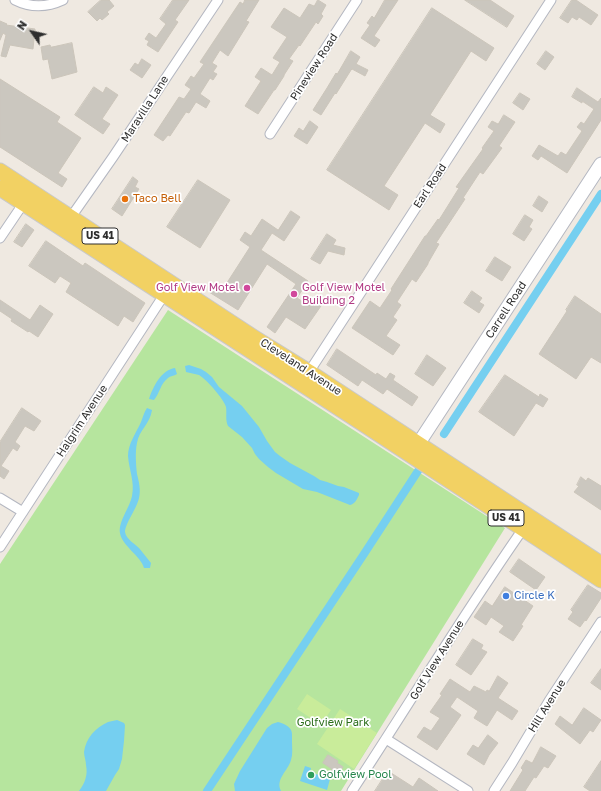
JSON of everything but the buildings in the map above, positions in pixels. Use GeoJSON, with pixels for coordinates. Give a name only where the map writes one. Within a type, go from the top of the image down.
{"type":"FeatureCollection","features":[{"type":"Feature","properties":{"kind":"main road","name":"Cleveland Avenue"},"geometry":{"type":"LineString","coordinates":[[0,171],[309,372],[523,530],[601,580]]}},
{"type":"Feature","properties":{"kind":"main road","name":"Cleveland Avenue"},"geometry":{"type":"LineString","coordinates":[[0,188],[164,295],[601,564]]}},
{"type":"Feature","properties":{"kind":"main road"},"geometry":{"type":"LineString","coordinates":[[29,207],[58,217],[71,218]]}},
{"type":"Feature","properties":{"kind":"main road"},"geometry":{"type":"LineString","coordinates":[[164,295],[184,296],[200,302]]}},
{"type":"Feature","properties":{"kind":"street"},"geometry":{"type":"LineString","coordinates":[[15,0],[36,6],[51,4],[63,0]]}},
{"type":"Feature","properties":{"kind":"street","name":"Maravilla Lane"},"geometry":{"type":"LineString","coordinates":[[71,218],[115,155],[218,0]]}},
{"type":"Feature","properties":{"kind":"street","name":"Pineview Road"},"geometry":{"type":"LineString","coordinates":[[270,134],[357,0]]}},
{"type":"Feature","properties":{"kind":"street","name":"Earl Road"},"geometry":{"type":"LineString","coordinates":[[309,372],[551,0]]}},
{"type":"Feature","properties":{"kind":"street","name":"Carrell Road"},"geometry":{"type":"LineString","coordinates":[[414,450],[601,164]]}},
{"type":"Feature","properties":{"kind":"street"},"geometry":{"type":"LineString","coordinates":[[0,238],[29,207]]}},
{"type":"Feature","properties":{"kind":"street","name":"Halgrim Avenue"},"geometry":{"type":"LineString","coordinates":[[0,547],[164,295]]}},
{"type":"Feature","properties":{"kind":"street"},"geometry":{"type":"LineString","coordinates":[[0,498],[23,512]]}},
{"type":"Feature","properties":{"kind":"street","name":"Golf View Avenue"},"geometry":{"type":"LineString","coordinates":[[352,791],[460,621],[523,530]]}},
{"type":"Feature","properties":{"kind":"street","name":"Hill Avenue"},"geometry":{"type":"LineString","coordinates":[[494,791],[549,701],[601,622]]}},
{"type":"Feature","properties":{"kind":"street"},"geometry":{"type":"LineString","coordinates":[[386,739],[468,791]]}},
{"type":"Feature","properties":{"kind":"green space","name":"Golfview Park"},"geometry":{"type":"Polygon","coordinates":[[[168,310],[505,528],[341,791],[0,791],[0,564],[168,310]]]}},
{"type":"Feature","properties":{"kind":"green space"},"geometry":{"type":"Polygon","coordinates":[[[307,694],[331,710],[321,725],[297,709],[307,694]]]}},
{"type":"Feature","properties":{"kind":"green space","name":"Golfview Park"},"geometry":{"type":"Polygon","coordinates":[[[340,709],[377,733],[354,769],[317,744],[340,709]]]}},
{"type":"Feature","properties":{"kind":"water"},"geometry":{"type":"Polygon","coordinates":[[[189,365],[206,372],[212,377],[219,387],[242,406],[259,427],[275,452],[290,463],[320,480],[359,493],[356,501],[350,505],[317,492],[303,489],[268,467],[259,459],[242,437],[228,426],[226,407],[222,399],[199,375],[186,372],[185,366],[189,365]]]}},
{"type":"Feature","properties":{"kind":"water"},"geometry":{"type":"Polygon","coordinates":[[[175,368],[177,374],[165,380],[154,400],[149,399],[158,380],[170,369],[175,368]]]}},
{"type":"Feature","properties":{"kind":"water"},"geometry":{"type":"Polygon","coordinates":[[[147,408],[152,410],[151,415],[138,438],[136,450],[136,467],[140,486],[140,495],[125,532],[129,539],[139,548],[151,563],[150,568],[144,568],[139,559],[121,538],[120,529],[122,519],[131,500],[133,491],[128,456],[129,447],[147,408]]]}},
{"type":"Feature","properties":{"kind":"water"},"geometry":{"type":"Polygon","coordinates":[[[117,720],[125,725],[122,759],[119,769],[106,791],[79,791],[86,776],[87,769],[84,752],[89,738],[95,730],[103,724],[117,720]]]}},
{"type":"Feature","properties":{"kind":"water"},"geometry":{"type":"Polygon","coordinates":[[[278,722],[288,726],[292,733],[292,758],[281,779],[281,791],[235,791],[234,784],[240,771],[267,728],[278,722]]]}},
{"type":"Feature","properties":{"kind":"water","name":"Golfview Pool"},"geometry":{"type":"Polygon","coordinates":[[[305,766],[311,768],[310,772],[330,779],[327,790],[300,781],[305,766]]]}},
{"type":"Feature","properties":{"kind":"waterway"},"geometry":{"type":"LineString","coordinates":[[444,434],[601,194]]}},
{"type":"Feature","properties":{"kind":"waterway"},"geometry":{"type":"LineString","coordinates":[[207,791],[418,471]]}},
{"type":"Feature","properties":{"kind":"place","name":"Taco Bell"},"geometry":{"type":"Point","coordinates":[125,199]}},
{"type":"Feature","properties":{"kind":"place","name":"Golf View Motel"},"geometry":{"type":"Point","coordinates":[247,288]}},
{"type":"Feature","properties":{"kind":"place","name":"Golf View Motel Building 2"},"geometry":{"type":"Point","coordinates":[294,294]}},
{"type":"Feature","properties":{"kind":"place","name":"Circle K"},"geometry":{"type":"Point","coordinates":[506,596]}},
{"type":"Feature","properties":{"kind":"place","name":"Golfview Pool"},"geometry":{"type":"Point","coordinates":[311,775]}}]}
